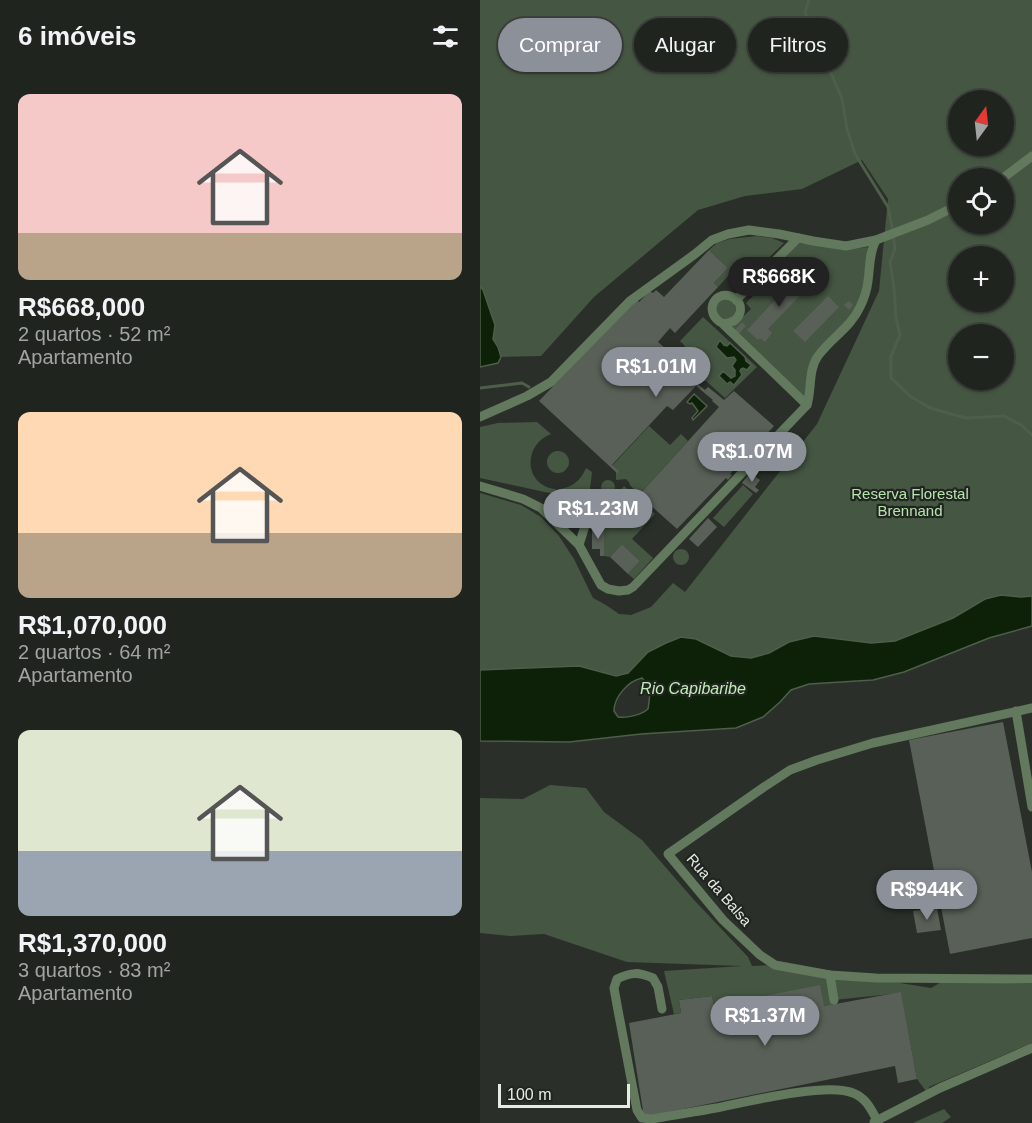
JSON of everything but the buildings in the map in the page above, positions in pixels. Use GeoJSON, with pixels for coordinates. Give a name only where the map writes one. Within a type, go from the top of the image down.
{"type":"FeatureCollection","features":[{"type":"Feature","properties":{"kind":"street"},"geometry":{"type":"LineString","coordinates":[[1014,170],[1032,156]]}},
{"type":"Feature","properties":{"kind":"street"},"geometry":{"type":"LineString","coordinates":[[480,417],[527,396],[551,382],[630,301],[712,240],[749,230],[846,246],[893,234],[948,210]]}},
{"type":"Feature","properties":{"kind":"street"},"geometry":{"type":"LineString","coordinates":[[736,300],[798,238]]}},
{"type":"Feature","properties":{"kind":"street"},"geometry":{"type":"LineString","coordinates":[[480,486],[523,499],[541,508],[579,546],[601,585],[619,591],[633,587],[807,405],[813,367],[818,357],[860,309],[868,283],[871,254],[876,240]]}},
{"type":"Feature","properties":{"kind":"street"},"geometry":{"type":"LineString","coordinates":[[722,323],[730,323],[737,319],[740,311],[739,303],[728,296],[719,297],[713,304],[714,318],[722,323],[807,405]]}},
{"type":"Feature","properties":{"kind":"street"},"geometry":{"type":"LineString","coordinates":[[579,546],[585,526]]}},
{"type":"Feature","properties":{"kind":"street","name":"Rua da Balsa"},"geometry":{"type":"LineString","coordinates":[[1032,708],[873,743],[790,770],[668,854],[723,920],[760,955],[775,964],[830,975],[876,978],[1032,978]]}},
{"type":"Feature","properties":{"kind":"street"},"geometry":{"type":"LineString","coordinates":[[1016,711],[1029,765],[1032,807]]}},
{"type":"Feature","properties":{"kind":"street"},"geometry":{"type":"LineString","coordinates":[[662,1009],[658,987],[653,978],[629,973],[617,979],[614,988],[617,1005],[637,1110],[642,1118],[652,1119],[780,1096],[837,1090],[852,1092],[861,1097],[869,1105],[875,1122],[951,1083],[1032,1048]]}},
{"type":"Feature","properties":{"kind":"street"},"geometry":{"type":"LineString","coordinates":[[830,975],[834,1000]]}},
{"type":"Feature","properties":{"kind":"green space","name":"Reserva Florestal Brennand"},"geometry":{"type":"Polygon","coordinates":[[[480,0],[1032,0],[1032,596],[1001,595],[985,599],[953,618],[896,641],[871,643],[814,636],[789,642],[769,653],[751,658],[731,656],[696,639],[681,637],[648,652],[628,673],[616,676],[579,666],[480,670],[480,493],[521,505],[541,517],[559,536],[574,559],[593,598],[619,614],[631,615],[651,607],[673,583],[685,592],[817,424],[879,291],[888,199],[862,160],[802,189],[745,196],[698,210],[594,297],[541,356],[501,357],[492,339],[495,325],[480,286],[480,0]]]}},
{"type":"Feature","properties":{"kind":"green space"},"geometry":{"type":"Polygon","coordinates":[[[757,236],[772,238],[784,243],[754,272],[747,266],[736,277],[731,273],[718,287],[714,283],[728,268],[709,250],[717,243],[730,239],[757,236]]]}},
{"type":"Feature","properties":{"kind":"green space"},"geometry":{"type":"Polygon","coordinates":[[[798,243],[841,248],[867,247],[869,249],[859,304],[842,328],[822,348],[806,402],[726,333],[751,309],[746,303],[786,263],[782,259],[798,243]]]}},
{"type":"Feature","properties":{"kind":"green space"},"geometry":{"type":"Polygon","coordinates":[[[726,299],[733,302],[736,309],[733,316],[726,319],[719,316],[716,309],[719,302],[726,299]]]}},
{"type":"Feature","properties":{"kind":"green space"},"geometry":{"type":"Polygon","coordinates":[[[703,317],[757,367],[725,398],[697,373],[701,369],[706,373],[710,368],[699,359],[693,365],[679,352],[685,346],[680,341],[703,317]]]}},
{"type":"Feature","properties":{"kind":"green space"},"geometry":{"type":"Polygon","coordinates":[[[683,360],[690,368],[689,370],[701,381],[698,384],[683,372],[679,364],[683,360]]]}},
{"type":"Feature","properties":{"kind":"green space"},"geometry":{"type":"Polygon","coordinates":[[[537,422],[551,434],[542,439],[531,455],[533,473],[545,486],[556,489],[554,494],[480,478],[480,427],[498,423],[537,422]]]}},
{"type":"Feature","properties":{"kind":"green space"},"geometry":{"type":"Polygon","coordinates":[[[649,426],[670,445],[681,434],[688,441],[639,495],[626,479],[616,480],[616,472],[611,467],[649,426]]]}},
{"type":"Feature","properties":{"kind":"green space"},"geometry":{"type":"Polygon","coordinates":[[[558,451],[566,454],[569,462],[566,470],[558,473],[550,470],[547,462],[550,454],[558,451]]]}},
{"type":"Feature","properties":{"kind":"green space"},"geometry":{"type":"Polygon","coordinates":[[[586,468],[592,472],[590,489],[577,497],[566,496],[560,489],[576,482],[586,468]]]}},
{"type":"Feature","properties":{"kind":"green space"},"geometry":{"type":"Polygon","coordinates":[[[605,480],[611,480],[615,487],[611,494],[605,494],[601,490],[601,484],[605,480]]]}},
{"type":"Feature","properties":{"kind":"green space"},"geometry":{"type":"Polygon","coordinates":[[[743,485],[753,494],[724,527],[713,518],[743,485]]]}},
{"type":"Feature","properties":{"kind":"green space"},"geometry":{"type":"Polygon","coordinates":[[[624,486],[655,514],[632,539],[653,558],[634,579],[628,574],[640,561],[622,544],[610,557],[604,556],[604,529],[589,529],[604,505],[606,506],[624,486]]]}},
{"type":"Feature","properties":{"kind":"green space"},"geometry":{"type":"Polygon","coordinates":[[[681,549],[687,551],[689,557],[687,563],[681,565],[675,563],[673,557],[675,551],[681,549]]]}},
{"type":"Feature","properties":{"kind":"green space"},"geometry":{"type":"Polygon","coordinates":[[[550,785],[586,788],[604,812],[642,840],[748,957],[752,966],[775,965],[827,977],[832,1005],[714,1006],[712,996],[679,1000],[681,1013],[674,1014],[664,971],[742,966],[627,962],[544,934],[510,936],[480,933],[480,798],[523,799],[550,785]]]}},
{"type":"Feature","properties":{"kind":"green space"},"geometry":{"type":"Polygon","coordinates":[[[830,975],[931,988],[943,981],[1032,984],[1032,1043],[929,1087],[928,1094],[917,1079],[901,993],[834,1000],[830,975]]]}},
{"type":"Feature","properties":{"kind":"green space"},"geometry":{"type":"Polygon","coordinates":[[[944,1109],[951,1117],[942,1123],[913,1123],[944,1109]]]}},
{"type":"Feature","properties":{"kind":"water"},"geometry":{"type":"Polygon","coordinates":[[[480,286],[495,325],[493,339],[501,357],[498,363],[480,367],[480,286]]]}},
{"type":"Feature","properties":{"kind":"water"},"geometry":{"type":"Polygon","coordinates":[[[720,340],[727,346],[730,343],[751,365],[747,370],[741,369],[742,375],[734,385],[730,382],[727,384],[719,376],[723,371],[731,378],[735,376],[732,366],[736,360],[734,357],[727,358],[716,347],[720,340]]]}},
{"type":"Feature","properties":{"kind":"water"},"geometry":{"type":"Polygon","coordinates":[[[694,394],[707,406],[693,420],[692,418],[698,411],[692,403],[687,402],[694,394]]]}},
{"type":"Feature","properties":{"kind":"water","name":"Rio Capibaribe"},"geometry":{"type":"Polygon","coordinates":[[[1001,595],[1032,596],[1032,626],[989,638],[904,672],[873,680],[809,684],[791,690],[763,717],[736,728],[641,734],[569,742],[480,741],[480,670],[579,666],[616,676],[628,673],[648,652],[681,637],[696,639],[731,656],[751,658],[769,653],[789,642],[814,636],[871,643],[895,641],[953,618],[985,599],[1001,595]],[[642,678],[632,682],[616,700],[614,711],[618,717],[634,716],[648,709],[650,692],[642,678]]]}},
{"type":"Feature","properties":{"kind":"waterway"},"geometry":{"type":"LineString","coordinates":[[809,0],[805,12],[842,99],[847,129],[855,154],[888,207],[895,249],[890,262],[900,335],[891,356],[891,378],[910,396],[930,408],[966,418],[1004,416],[1021,425],[1032,435]]}},
{"type":"Feature","properties":{"kind":"waterway"},"geometry":{"type":"LineString","coordinates":[[480,388],[522,383],[529,387]]}}]}
